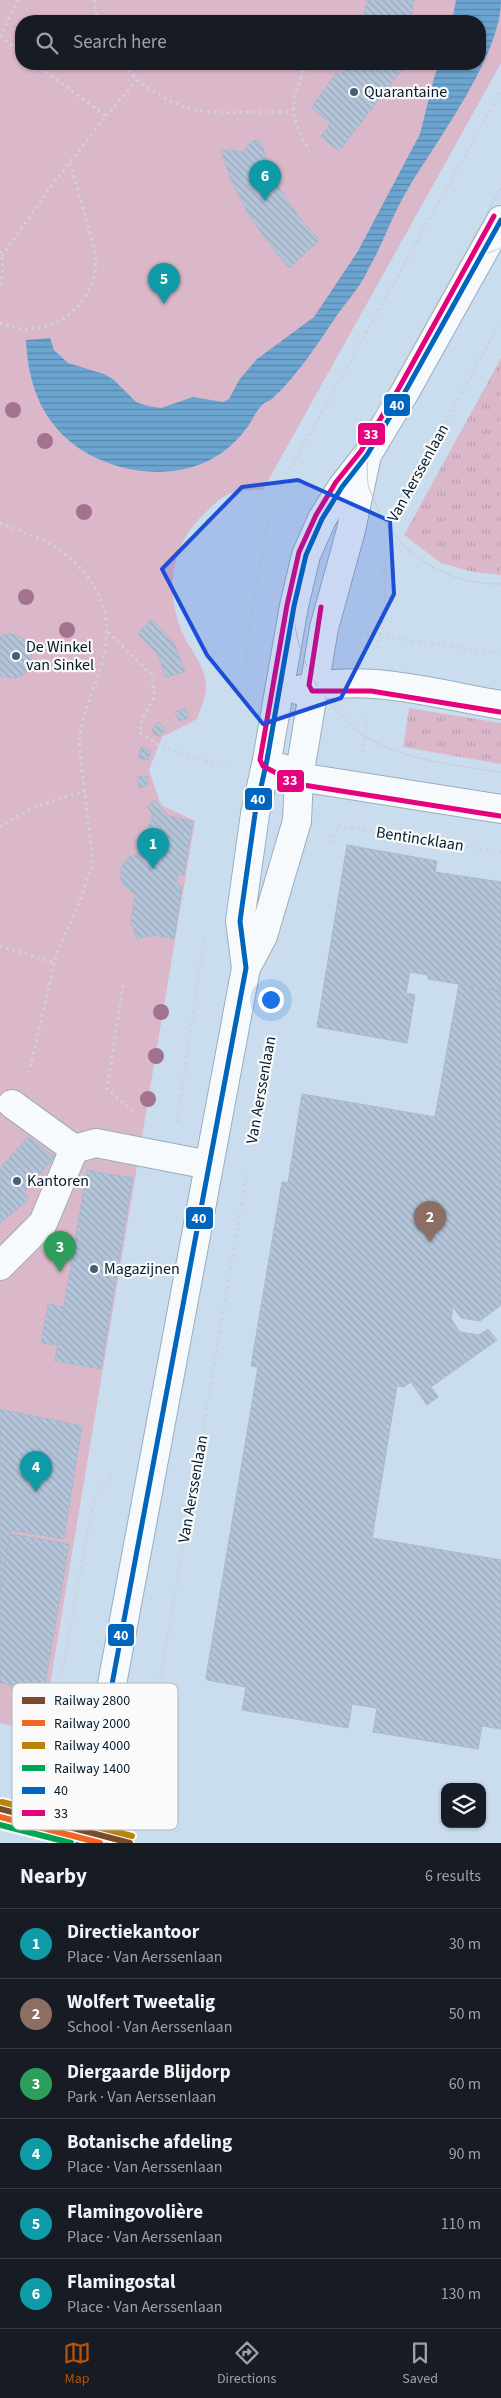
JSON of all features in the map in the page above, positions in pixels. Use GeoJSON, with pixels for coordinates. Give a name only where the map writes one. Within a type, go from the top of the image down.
{"type":"FeatureCollection","features":[{"type":"Feature","properties":{"kind":"street"},"geometry":{"type":"LineString","coordinates":[[246,968],[240,920],[255,814],[267,760],[294,606],[306,554],[322,519],[342,487],[367,455],[420,367],[501,220]]}},
{"type":"Feature","properties":{"kind":"street"},"geometry":{"type":"LineString","coordinates":[[112,1683],[246,968],[263,936],[297,821],[299,777],[316,685],[324,628],[351,530],[367,455]]}},
{"type":"Feature","properties":{"kind":"street"},"geometry":{"type":"LineString","coordinates":[[278,695],[316,685],[372,683],[501,705]]}},
{"type":"Feature","properties":{"kind":"street"},"geometry":{"type":"LineString","coordinates":[[267,760],[299,777],[501,809]]}},
{"type":"Feature","properties":{"kind":"street"},"geometry":{"type":"LineString","coordinates":[[12,1104],[74,1149],[96,1144],[209,1166]]}},
{"type":"Feature","properties":{"kind":"street"},"geometry":{"type":"LineString","coordinates":[[0,1266],[43,1223],[74,1149]]}},
{"type":"Feature","properties":{"kind":"path"},"geometry":{"type":"LineString","coordinates":[[15,48],[0,37],[18,0]]}},
{"type":"Feature","properties":{"kind":"path"},"geometry":{"type":"LineString","coordinates":[[94,0],[97,15]]}},
{"type":"Feature","properties":{"kind":"path"},"geometry":{"type":"LineString","coordinates":[[43,70],[106,116]]}},
{"type":"Feature","properties":{"kind":"path"},"geometry":{"type":"LineString","coordinates":[[129,70],[137,80],[166,99],[185,108],[223,111],[292,112]]}},
{"type":"Feature","properties":{"kind":"path"},"geometry":{"type":"LineString","coordinates":[[304,70],[292,112],[309,151]]}},
{"type":"Feature","properties":{"kind":"path"},"geometry":{"type":"LineString","coordinates":[[2,256],[28,217],[70,162],[137,80]]}},
{"type":"Feature","properties":{"kind":"path"},"geometry":{"type":"LineString","coordinates":[[250,617],[271,503],[501,91]]}},
{"type":"Feature","properties":{"kind":"path"},"geometry":{"type":"LineString","coordinates":[[0,323],[26,328],[43,328],[59,323],[73,314],[83,302],[94,279],[97,265],[95,251],[70,162]]}},
{"type":"Feature","properties":{"kind":"path"},"geometry":{"type":"LineString","coordinates":[[0,251],[2,256],[0,287]]}},
{"type":"Feature","properties":{"kind":"path","name":"Van Aerssenlaan"},"geometry":{"type":"LineString","coordinates":[[388,527],[501,320]]}},
{"type":"Feature","properties":{"kind":"path"},"geometry":{"type":"LineString","coordinates":[[0,524],[58,550],[83,571],[103,599],[108,632],[99,673],[80,726],[79,744],[93,863],[55,963],[36,1049],[27,1076],[12,1104]]}},
{"type":"Feature","properties":{"kind":"path"},"geometry":{"type":"LineString","coordinates":[[325,851],[340,826],[354,785],[366,737],[372,683],[384,615],[384,545]]}},
{"type":"Feature","properties":{"kind":"path"},"geometry":{"type":"LineString","coordinates":[[108,632],[151,674],[155,696],[142,717],[139,732],[158,745],[232,770]]}},
{"type":"Feature","properties":{"kind":"path"},"geometry":{"type":"LineString","coordinates":[[380,635],[501,654]]}},
{"type":"Feature","properties":{"kind":"path"},"geometry":{"type":"LineString","coordinates":[[0,827],[42,805],[84,792]]}},
{"type":"Feature","properties":{"kind":"path","name":"Bentincklaan"},"geometry":{"type":"LineString","coordinates":[[340,826],[501,852]]}},
{"type":"Feature","properties":{"kind":"path"},"geometry":{"type":"LineString","coordinates":[[169,1122],[177,1124],[205,937]]}},
{"type":"Feature","properties":{"kind":"path"},"geometry":{"type":"LineString","coordinates":[[0,946],[55,963]]}},
{"type":"Feature","properties":{"kind":"path"},"geometry":{"type":"LineString","coordinates":[[123,985],[107,1089],[138,1115]]}},
{"type":"Feature","properties":{"kind":"path","name":"Van Aerssenlaan"},"geometry":{"type":"LineString","coordinates":[[159,1683],[247,1171]]}},
{"type":"Feature","properties":{"kind":"path"},"geometry":{"type":"LineString","coordinates":[[60,1683],[90,1519],[96,1497],[114,1473]]}},
{"type":"Feature","properties":{"kind":"highlighted area"},"geometry":{"type":"Polygon","coordinates":[[[298,480],[390,521],[394,594],[341,698],[263,724],[207,655],[162,569],[242,487],[298,480]]]}},
{"type":"Feature","properties":{"kind":"green space"},"geometry":{"type":"Polygon","coordinates":[[[0,0],[501,0],[501,63],[263,490],[234,493],[215,503],[190,531],[176,560],[173,575],[175,607],[185,638],[205,676],[206,690],[197,719],[162,737],[149,770],[161,805],[195,821],[50,1683],[12,1683],[12,1726],[0,1723],[0,0]]]}},
{"type":"Feature","properties":{"kind":"green space"},"geometry":{"type":"Polygon","coordinates":[[[501,358],[501,575],[474,572],[441,563],[404,535],[501,358]]]}},
{"type":"Feature","properties":{"kind":"green space"},"geometry":{"type":"Polygon","coordinates":[[[409,708],[501,723],[501,764],[403,747],[409,708]]]}},
{"type":"Feature","properties":{"kind":"water"},"geometry":{"type":"Polygon","coordinates":[[[456,0],[501,0],[498,22],[486,56],[486,15],[453,15],[456,0]]]}},
{"type":"Feature","properties":{"kind":"water"},"geometry":{"type":"Polygon","coordinates":[[[437,70],[479,70],[450,122],[402,199],[359,286],[300,368],[283,389],[260,407],[246,429],[229,447],[208,461],[191,467],[174,471],[139,471],[106,462],[90,455],[74,445],[61,433],[51,421],[35,391],[27,358],[26,340],[50,338],[54,350],[68,363],[104,374],[114,380],[136,402],[148,406],[161,408],[193,397],[223,402],[229,399],[239,380],[257,359],[314,317],[358,251],[420,134],[437,70]]]}},
{"type":"Feature","properties":{"kind":"building"},"geometry":{"type":"Polygon","coordinates":[[[367,0],[414,0],[411,15],[364,15],[367,0]]]}},
{"type":"Feature","properties":{"kind":"building","name":"Quarantaine"},"geometry":{"type":"Polygon","coordinates":[[[344,70],[401,70],[339,151],[320,137],[331,123],[311,108],[336,73],[340,76],[344,70]]]}},
{"type":"Feature","properties":{"kind":"building"},"geometry":{"type":"Polygon","coordinates":[[[259,139],[279,188],[300,218],[319,240],[290,268],[250,217],[232,182],[221,151],[242,152],[251,142],[259,139]]]}},
{"type":"Feature","properties":{"kind":"building"},"geometry":{"type":"Polygon","coordinates":[[[151,619],[174,643],[185,672],[166,677],[157,653],[138,634],[151,619]]]}},
{"type":"Feature","properties":{"kind":"building","name":"De Winkel van Sinkel"},"geometry":{"type":"Polygon","coordinates":[[[14,634],[26,640],[32,651],[30,667],[22,676],[15,678],[0,676],[0,637],[14,634]]]}},
{"type":"Feature","properties":{"kind":"building"},"geometry":{"type":"Polygon","coordinates":[[[186,709],[188,718],[179,721],[175,712],[186,709]]]}},
{"type":"Feature","properties":{"kind":"building"},"geometry":{"type":"Polygon","coordinates":[[[159,722],[166,730],[159,737],[151,731],[159,722]]]}},
{"type":"Feature","properties":{"kind":"building"},"geometry":{"type":"Polygon","coordinates":[[[141,747],[151,751],[148,760],[138,758],[141,747]]]}},
{"type":"Feature","properties":{"kind":"building"},"geometry":{"type":"Polygon","coordinates":[[[147,776],[148,785],[139,788],[137,777],[147,776]]]}},
{"type":"Feature","properties":{"kind":"building"},"geometry":{"type":"Polygon","coordinates":[[[155,800],[167,815],[193,822],[184,875],[177,876],[176,882],[182,887],[174,939],[155,935],[137,939],[131,921],[135,894],[121,880],[123,864],[129,857],[142,853],[146,831],[153,815],[147,807],[155,800]]]}},
{"type":"Feature","properties":{"kind":"building"},"geometry":{"type":"Polygon","coordinates":[[[347,845],[437,861],[435,872],[501,882],[501,991],[428,979],[428,975],[410,972],[406,993],[415,995],[407,1043],[317,1027],[347,845]]]}},
{"type":"Feature","properties":{"kind":"building"},"geometry":{"type":"Polygon","coordinates":[[[459,984],[501,991],[501,1305],[480,1321],[461,1318],[453,1307],[451,1319],[460,1332],[479,1335],[488,1329],[497,1340],[431,1387],[438,1397],[427,1405],[411,1382],[404,1387],[397,1386],[372,1538],[501,1560],[501,1729],[482,1726],[478,1749],[373,1732],[377,1708],[352,1704],[348,1728],[242,1710],[246,1687],[207,1680],[206,1677],[258,1367],[251,1366],[282,1182],[288,1183],[302,1094],[435,1117],[459,984]]]}},
{"type":"Feature","properties":{"kind":"building","name":"Kantoren"},"geometry":{"type":"Polygon","coordinates":[[[28,1137],[54,1157],[24,1193],[29,1199],[0,1223],[0,1168],[28,1137]]]}},
{"type":"Feature","properties":{"kind":"building","name":"Magazijnen"},"geometry":{"type":"Polygon","coordinates":[[[87,1170],[133,1178],[101,1369],[55,1361],[87,1170]]]}},
{"type":"Feature","properties":{"kind":"building"},"geometry":{"type":"Polygon","coordinates":[[[48,1304],[64,1307],[57,1345],[41,1343],[48,1304]]]}},
{"type":"Feature","properties":{"kind":"building"},"geometry":{"type":"Polygon","coordinates":[[[0,1409],[82,1426],[64,1539],[11,1530],[0,1592],[0,1409]]]}},
{"type":"Feature","properties":{"kind":"building"},"geometry":{"type":"Polygon","coordinates":[[[10,1534],[69,1544],[45,1683],[12,1683],[12,1685],[0,1683],[0,1592],[10,1534]]]}},
{"type":"Feature","properties":{"kind":"tunnel"},"geometry":{"type":"LineString","coordinates":[[77,1843],[80,1830]]}},
{"type":"Feature","properties":{"kind":"tram line"},"geometry":{"type":"LineString","coordinates":[[501,188],[309,533],[297,565],[293,608],[295,629],[300,649],[318,688],[331,705],[366,737],[381,745],[414,757],[501,772]]}},
{"type":"Feature","properties":{"kind":"tram line"},"geometry":{"type":"LineString","coordinates":[[455,281],[483,255],[501,248]]}},
{"type":"Feature","properties":{"kind":"tram line"},"geometry":{"type":"LineString","coordinates":[[378,416],[368,458],[368,484],[384,520],[395,536],[409,550],[442,572],[461,579],[501,584]]}},
{"type":"Feature","properties":{"kind":"rail line","name":"4000"},"geometry":{"type":"LineString","coordinates":[[2,1802],[12,1805]]}},
{"type":"Feature","properties":{"kind":"rail line","name":"2800"},"geometry":{"type":"LineString","coordinates":[[0,1809],[12,1812]]}},
{"type":"Feature","properties":{"kind":"rail line","name":"2000"},"geometry":{"type":"LineString","coordinates":[[0,1817],[12,1820]]}},
{"type":"Feature","properties":{"kind":"rail line","name":"1400"},"geometry":{"type":"LineString","coordinates":[[0,1825],[12,1828]]}},
{"type":"Feature","properties":{"kind":"rail line","name":"1400"},"geometry":{"type":"LineString","coordinates":[[20,1830],[71,1843]]}},
{"type":"Feature","properties":{"kind":"rail line","name":"2000"},"geometry":{"type":"LineString","coordinates":[[50,1830],[100,1843]]}},
{"type":"Feature","properties":{"kind":"rail line","name":"2800"},"geometry":{"type":"LineString","coordinates":[[80,1830],[130,1843]]}},
{"type":"Feature","properties":{"kind":"rail line","name":"4000"},"geometry":{"type":"LineString","coordinates":[[109,1830],[132,1836]]}},
{"type":"Feature","properties":{"kind":"transit line","name":"33"},"geometry":{"type":"LineString","coordinates":[[494,216],[399,388],[361,451],[336,482],[316,515],[299,552],[287,605],[260,760],[263,766],[297,784],[500,816]]}},
{"type":"Feature","properties":{"kind":"transit line","name":"40"},"geometry":{"type":"LineString","coordinates":[[112,1683],[246,968],[240,921],[255,814],[267,760],[294,606],[306,555],[322,519],[342,487],[367,455],[405,392],[501,220]]}},
{"type":"Feature","properties":{"kind":"transit line","name":"33"},"geometry":{"type":"LineString","coordinates":[[321,607],[309,685],[312,691],[371,691],[500,712]]}},
{"type":"Feature","properties":{"kind":"transit line","name":"40"},"geometry":{"type":"LineString","coordinates":[[77,1843],[80,1830]]}},
{"type":"Feature","properties":{"kind":"place","name":"Quarantaine"},"geometry":{"type":"Point","coordinates":[354,92]}},
{"type":"Feature","properties":{"kind":"place","name":"Flamingostal"},"geometry":{"type":"Point","coordinates":[265,201]}},
{"type":"Feature","properties":{"kind":"place","name":"Flamingovolière"},"geometry":{"type":"Point","coordinates":[164,304]}},
{"type":"Feature","properties":{"kind":"place","name":"De Winkel van Sinkel"},"geometry":{"type":"Point","coordinates":[16,656]}},
{"type":"Feature","properties":{"kind":"place","name":"Directiekantoor"},"geometry":{"type":"Point","coordinates":[153,869]}},
{"type":"Feature","properties":{"kind":"place","name":"Kantoren"},"geometry":{"type":"Point","coordinates":[17,1181]}},
{"type":"Feature","properties":{"kind":"place","name":"Wolfert Tweetalig"},"geometry":{"type":"Point","coordinates":[430,1242]}},
{"type":"Feature","properties":{"kind":"place","name":"Magazijnen"},"geometry":{"type":"Point","coordinates":[94,1269]}},
{"type":"Feature","properties":{"kind":"place","name":"Diergaarde Blijdorp"},"geometry":{"type":"Point","coordinates":[60,1272]}},
{"type":"Feature","properties":{"kind":"place","name":"Botanische afdeling"},"geometry":{"type":"Point","coordinates":[36,1492]}}]}
